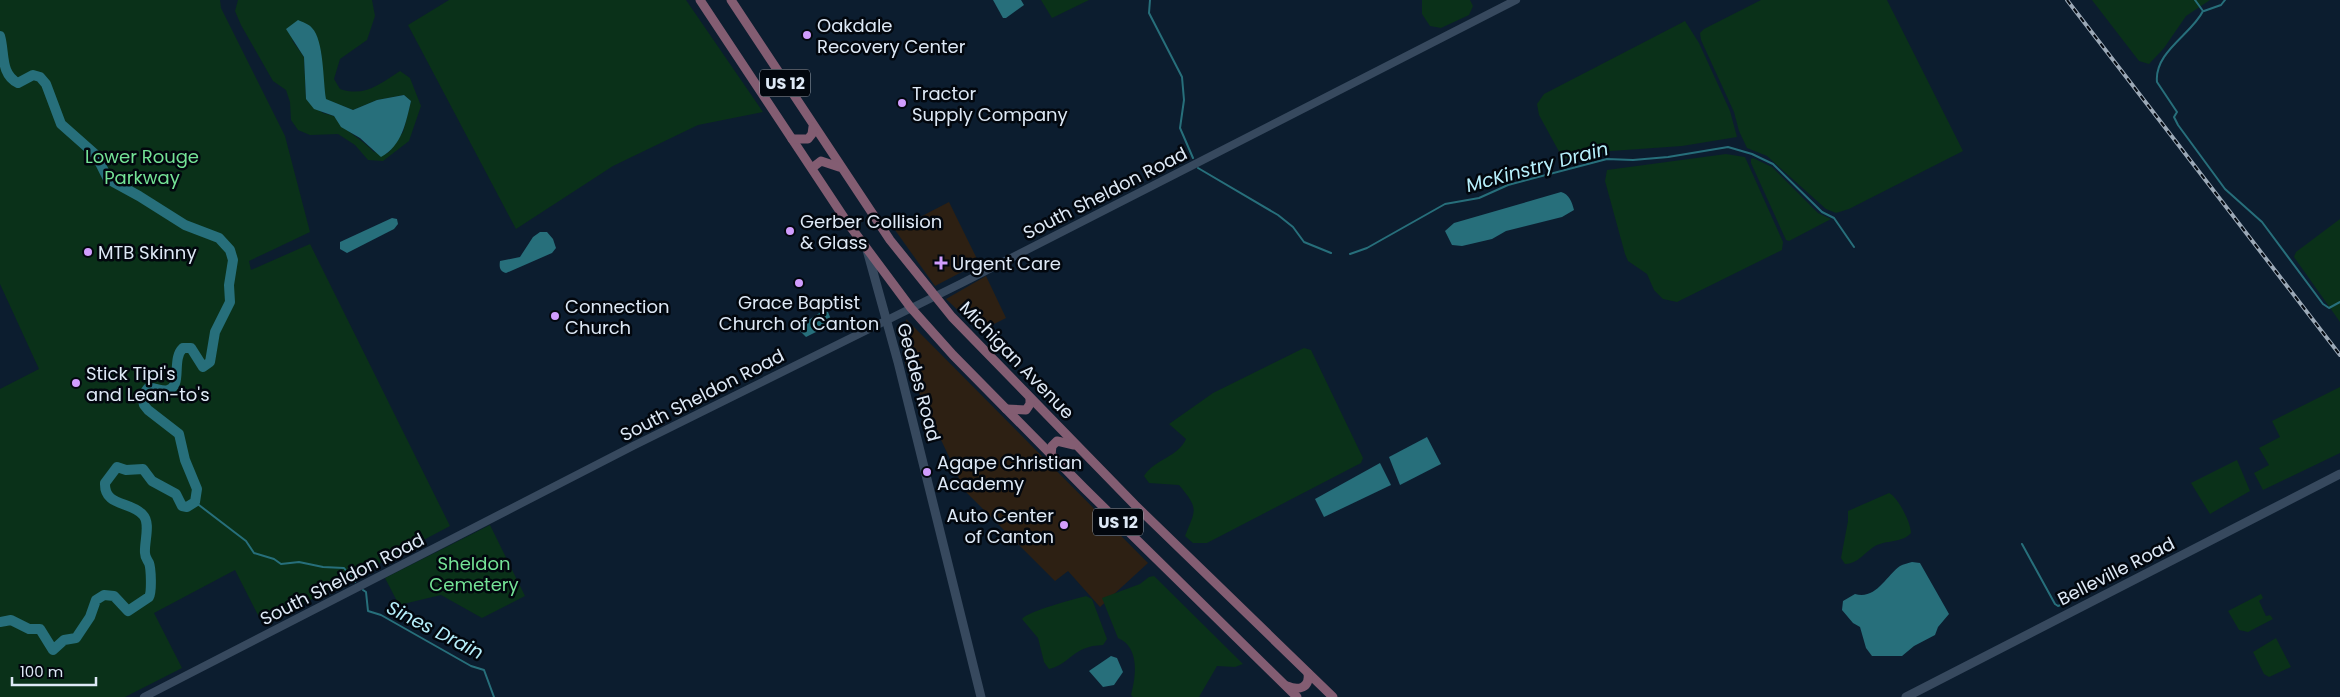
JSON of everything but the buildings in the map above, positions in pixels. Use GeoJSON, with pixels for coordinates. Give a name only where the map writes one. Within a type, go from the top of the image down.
{"type":"FeatureCollection","features":[{"type":"Feature","properties":{"kind":"main road","name":"US 12"},"geometry":{"type":"LineString","coordinates":[[700,0],[867,250],[911,308],[1006,409],[1298,697]]}},
{"type":"Feature","properties":{"kind":"main road","name":"Michigan Avenue"},"geometry":{"type":"LineString","coordinates":[[731,0],[813,127],[890,240],[934,296],[979,347],[1184,554],[1333,697]]}},
{"type":"Feature","properties":{"kind":"main road"},"geometry":{"type":"LineString","coordinates":[[792,139],[808,140],[812,134],[813,127]]}},
{"type":"Feature","properties":{"kind":"main road"},"geometry":{"type":"LineString","coordinates":[[812,168],[821,161],[840,167]]}},
{"type":"Feature","properties":{"kind":"main road","name":"Geddes Road"},"geometry":{"type":"LineString","coordinates":[[867,250],[981,697]]}},
{"type":"Feature","properties":{"kind":"main road"},"geometry":{"type":"LineString","coordinates":[[1006,409],[1026,410],[1030,404],[1030,399]]}},
{"type":"Feature","properties":{"kind":"main road"},"geometry":{"type":"LineString","coordinates":[[1052,455],[1052,446],[1057,441],[1076,445]]}},
{"type":"Feature","properties":{"kind":"main road","name":"Belleville Road"},"geometry":{"type":"LineString","coordinates":[[1906,697],[2340,474]]}},
{"type":"Feature","properties":{"kind":"main road"},"geometry":{"type":"LineString","coordinates":[[1286,686],[1294,689],[1304,687],[1308,681],[1308,673]]}},
{"type":"Feature","properties":{"kind":"street","name":"South Sheldon Road"},"geometry":{"type":"LineString","coordinates":[[144,697],[359,586],[1516,0]]}},
{"type":"Feature","properties":{"kind":"shaded area"},"geometry":{"type":"Polygon","coordinates":[[[993,0],[1021,0],[1024,5],[1006,18],[1003,18],[993,0]]]}},
{"type":"Feature","properties":{"kind":"shaded area"},"geometry":{"type":"Polygon","coordinates":[[[298,20],[311,27],[319,42],[326,99],[353,110],[377,100],[404,95],[411,101],[402,133],[394,147],[381,157],[360,138],[341,127],[334,116],[314,109],[306,99],[304,57],[286,29],[298,20]]]}},
{"type":"Feature","properties":{"kind":"shaded area"},"geometry":{"type":"Polygon","coordinates":[[[1561,192],[1568,196],[1574,210],[1562,217],[1506,231],[1492,239],[1462,246],[1452,245],[1445,231],[1454,223],[1561,192]]]}},
{"type":"Feature","properties":{"kind":"shaded area"},"geometry":{"type":"Polygon","coordinates":[[[949,202],[979,263],[935,286],[895,230],[949,202]]]}},
{"type":"Feature","properties":{"kind":"shaded area"},"geometry":{"type":"Polygon","coordinates":[[[392,218],[397,219],[398,224],[394,229],[347,253],[340,249],[340,242],[392,218]]]}},
{"type":"Feature","properties":{"kind":"shaded area"},"geometry":{"type":"Polygon","coordinates":[[[540,232],[547,232],[553,239],[556,248],[552,253],[506,273],[501,270],[500,261],[520,257],[533,237],[540,232]]]}},
{"type":"Feature","properties":{"kind":"shaded area"},"geometry":{"type":"Polygon","coordinates":[[[986,276],[1006,318],[980,331],[946,299],[986,276]]]}},
{"type":"Feature","properties":{"kind":"shaded area"},"geometry":{"type":"Polygon","coordinates":[[[824,310],[828,312],[832,322],[830,325],[806,337],[799,330],[801,325],[824,310]]]}},
{"type":"Feature","properties":{"kind":"shaded area"},"geometry":{"type":"Polygon","coordinates":[[[906,319],[1148,563],[1100,607],[1068,571],[1055,581],[965,491],[905,363],[906,319]]]}},
{"type":"Feature","properties":{"kind":"shaded area"},"geometry":{"type":"Polygon","coordinates":[[[1427,437],[1441,464],[1400,485],[1389,457],[1427,437]]]}},
{"type":"Feature","properties":{"kind":"shaded area"},"geometry":{"type":"Polygon","coordinates":[[[1380,463],[1391,485],[1324,517],[1315,499],[1380,463]]]}},
{"type":"Feature","properties":{"kind":"shaded area"},"geometry":{"type":"Polygon","coordinates":[[[1912,562],[1920,563],[1949,614],[1938,627],[1935,635],[1914,646],[1902,656],[1872,656],[1866,648],[1860,627],[1853,623],[1842,610],[1843,601],[1855,594],[1869,594],[1900,566],[1912,562]]]}},
{"type":"Feature","properties":{"kind":"shaded area"},"geometry":{"type":"Polygon","coordinates":[[[1111,656],[1117,658],[1123,672],[1114,685],[1103,687],[1089,671],[1111,656]]]}},
{"type":"Feature","properties":{"kind":"green space","name":"Lower Rouge Parkway"},"geometry":{"type":"Polygon","coordinates":[[[0,0],[220,0],[221,8],[285,136],[310,232],[249,261],[251,270],[310,244],[450,526],[263,625],[235,570],[154,613],[182,668],[125,697],[0,697],[0,389],[39,369],[0,284],[0,0]]]}},
{"type":"Feature","properties":{"kind":"green space"},"geometry":{"type":"Polygon","coordinates":[[[238,0],[372,0],[375,16],[367,40],[340,59],[334,79],[340,89],[357,92],[378,85],[400,71],[410,78],[421,106],[409,141],[383,161],[368,160],[355,145],[338,134],[310,135],[298,130],[291,120],[290,102],[286,90],[273,81],[235,11],[238,0]],[[292,40],[304,57],[306,99],[323,113],[334,116],[374,152],[388,153],[403,132],[411,101],[404,95],[377,100],[353,110],[325,99],[321,53],[292,40]]]}},
{"type":"Feature","properties":{"kind":"green space"},"geometry":{"type":"Polygon","coordinates":[[[449,0],[686,0],[763,112],[698,125],[613,166],[516,229],[408,25],[449,0]]]}},
{"type":"Feature","properties":{"kind":"green space"},"geometry":{"type":"Polygon","coordinates":[[[1041,0],[1089,0],[1052,18],[1041,0]]]}},
{"type":"Feature","properties":{"kind":"green space"},"geometry":{"type":"Polygon","coordinates":[[[1422,0],[1470,0],[1473,6],[1469,15],[1441,28],[1430,26],[1422,14],[1422,0]]]}},
{"type":"Feature","properties":{"kind":"green space"},"geometry":{"type":"Polygon","coordinates":[[[1761,0],[1887,0],[1963,151],[1849,209],[1836,213],[1826,209],[1767,156],[1747,148],[1739,131],[1734,112],[1701,40],[1700,33],[1704,29],[1761,0]]]}},
{"type":"Feature","properties":{"kind":"green space"},"geometry":{"type":"Polygon","coordinates":[[[2092,0],[2210,0],[2186,16],[2164,48],[2149,64],[2139,61],[2092,0]]]}},
{"type":"Feature","properties":{"kind":"green space"},"geometry":{"type":"Polygon","coordinates":[[[1685,21],[1699,43],[1730,111],[1737,137],[1682,146],[1611,151],[1572,160],[1562,157],[1539,115],[1537,104],[1544,94],[1685,21]]]}},
{"type":"Feature","properties":{"kind":"green space"},"geometry":{"type":"Polygon","coordinates":[[[1726,154],[1745,157],[1783,242],[1782,250],[1677,302],[1663,299],[1654,290],[1647,274],[1628,261],[1605,181],[1607,170],[1726,154]]]}},
{"type":"Feature","properties":{"kind":"green space"},"geometry":{"type":"Polygon","coordinates":[[[1753,158],[1772,167],[1818,213],[1831,219],[1789,241],[1786,240],[1751,163],[1753,158]]]}},
{"type":"Feature","properties":{"kind":"green space"},"geometry":{"type":"Polygon","coordinates":[[[2340,219],[2340,322],[2294,257],[2296,252],[2340,219]]]}},
{"type":"Feature","properties":{"kind":"green space"},"geometry":{"type":"Polygon","coordinates":[[[1304,348],[1311,350],[1363,458],[1361,463],[1207,543],[1193,543],[1185,536],[1192,520],[1194,509],[1190,499],[1179,485],[1149,483],[1144,476],[1154,466],[1178,450],[1186,439],[1169,424],[1213,393],[1304,348]]]}},
{"type":"Feature","properties":{"kind":"green space"},"geometry":{"type":"Polygon","coordinates":[[[2340,387],[2340,453],[2263,490],[2254,473],[2269,465],[2259,448],[2280,437],[2272,421],[2340,387]]]}},
{"type":"Feature","properties":{"kind":"green space"},"geometry":{"type":"Polygon","coordinates":[[[2237,460],[2250,491],[2210,514],[2191,483],[2237,460]]]}},
{"type":"Feature","properties":{"kind":"green space"},"geometry":{"type":"Polygon","coordinates":[[[1889,493],[1893,495],[1903,511],[1909,523],[1911,533],[1899,540],[1875,546],[1858,560],[1845,564],[1841,558],[1848,511],[1889,493]]]}},
{"type":"Feature","properties":{"kind":"green space","name":"Sheldon Cemetery"},"geometry":{"type":"Polygon","coordinates":[[[490,525],[525,596],[482,618],[441,595],[399,605],[385,578],[490,525]]]}},
{"type":"Feature","properties":{"kind":"green space"},"geometry":{"type":"Polygon","coordinates":[[[1154,576],[1243,664],[1235,667],[1217,666],[1199,697],[1133,697],[1131,695],[1135,671],[1133,655],[1125,642],[1118,638],[1102,598],[1140,584],[1149,577],[1154,576]]]}},
{"type":"Feature","properties":{"kind":"green space"},"geometry":{"type":"Polygon","coordinates":[[[2261,594],[2263,598],[2259,601],[2266,616],[2270,615],[2273,619],[2248,632],[2239,630],[2228,611],[2261,594]]]}},
{"type":"Feature","properties":{"kind":"green space"},"geometry":{"type":"Polygon","coordinates":[[[1086,596],[1092,599],[1107,639],[1103,645],[1085,648],[1056,667],[1049,669],[1044,662],[1038,638],[1022,619],[1042,609],[1086,596]]]}},
{"type":"Feature","properties":{"kind":"green space"},"geometry":{"type":"Polygon","coordinates":[[[2276,638],[2291,667],[2269,677],[2264,674],[2253,652],[2276,638]]]}},
{"type":"Feature","properties":{"kind":"waterway","name":"McKinstry Drain"},"geometry":{"type":"LineString","coordinates":[[1150,0],[1149,13],[1182,77],[1184,100],[1180,128],[1193,158]]}},
{"type":"Feature","properties":{"kind":"waterway"},"geometry":{"type":"LineString","coordinates":[[2195,0],[2203,11]]}},
{"type":"Feature","properties":{"kind":"waterway"},"geometry":{"type":"LineString","coordinates":[[2204,11],[2221,5],[2225,0]]}},
{"type":"Feature","properties":{"kind":"waterway"},"geometry":{"type":"LineString","coordinates":[[2203,11],[2191,28],[2167,52],[2161,61],[2157,82],[2177,112],[2174,117],[2178,125],[2225,189],[2262,222],[2323,304],[2329,308],[2340,302]]}},
{"type":"Feature","properties":{"kind":"waterway"},"geometry":{"type":"LineString","coordinates":[[0,36],[8,74],[18,83],[33,75],[40,77],[46,84],[61,124],[96,155],[108,179],[185,225],[219,238],[230,250],[233,260],[229,285],[230,302],[215,332],[210,362],[203,367],[191,348],[183,348],[178,359],[175,383],[172,387],[168,390],[148,388],[142,396],[144,405],[148,410],[179,434],[185,460],[197,489],[195,502],[187,507],[182,506],[176,494],[152,481],[143,469],[126,470],[117,467],[105,483],[106,491],[113,500],[138,511],[143,515],[147,523],[145,554],[151,575],[149,597],[128,611],[114,596],[104,595],[96,600],[90,617],[76,638],[64,640],[53,650],[40,629],[29,629],[11,620],[0,622]]}},
{"type":"Feature","properties":{"kind":"waterway","name":"McKinstry Drain"},"geometry":{"type":"LineString","coordinates":[[1350,254],[1367,248],[1445,204],[1479,198],[1508,185],[1607,159],[1633,160],[1668,157],[1728,147],[1752,154],[1773,164],[1822,212],[1834,218],[1854,247]]}},
{"type":"Feature","properties":{"kind":"waterway","name":"McKinstry Drain"},"geometry":{"type":"LineString","coordinates":[[1198,168],[1278,215],[1293,227],[1304,242],[1331,253]]}},
{"type":"Feature","properties":{"kind":"waterway","name":"Sines Drain"},"geometry":{"type":"LineString","coordinates":[[195,502],[246,541],[254,553],[274,559],[281,564],[299,562],[323,567],[344,568],[355,582]]}},
{"type":"Feature","properties":{"kind":"waterway","name":"McKinstry Drain"},"geometry":{"type":"LineString","coordinates":[[2022,544],[2055,604],[2058,606],[2068,602]]}},
{"type":"Feature","properties":{"kind":"waterway","name":"Sines Drain"},"geometry":{"type":"LineString","coordinates":[[363,590],[366,592],[368,611],[381,615],[471,666],[484,670],[494,697]]}},
{"type":"Feature","properties":{"kind":"railway"},"geometry":{"type":"LineString","coordinates":[[2067,0],[2340,355]]}},
{"type":"Feature","properties":{"kind":"place","name":"Oakdale Recovery Center"},"geometry":{"type":"Point","coordinates":[807,35]}},
{"type":"Feature","properties":{"kind":"place","name":"Tractor Supply Company"},"geometry":{"type":"Point","coordinates":[902,103]}},
{"type":"Feature","properties":{"kind":"place","name":"Gerber Collision & Glass"},"geometry":{"type":"Point","coordinates":[790,231]}},
{"type":"Feature","properties":{"kind":"place","name":"MTB Skinny"},"geometry":{"type":"Point","coordinates":[88,252]}},
{"type":"Feature","properties":{"kind":"place","name":"Urgent Care"},"geometry":{"type":"Point","coordinates":[941,263]}},
{"type":"Feature","properties":{"kind":"place","name":"Grace Baptist Church of Canton"},"geometry":{"type":"Point","coordinates":[799,283]}},
{"type":"Feature","properties":{"kind":"place","name":"Connection Church"},"geometry":{"type":"Point","coordinates":[555,316]}},
{"type":"Feature","properties":{"kind":"place","name":"Stick Tipi's and Lean-to's"},"geometry":{"type":"Point","coordinates":[76,383]}},
{"type":"Feature","properties":{"kind":"place","name":"Agape Christian Academy"},"geometry":{"type":"Point","coordinates":[927,472]}},
{"type":"Feature","properties":{"kind":"place","name":"Auto Center of Canton"},"geometry":{"type":"Point","coordinates":[1064,525]}}]}
